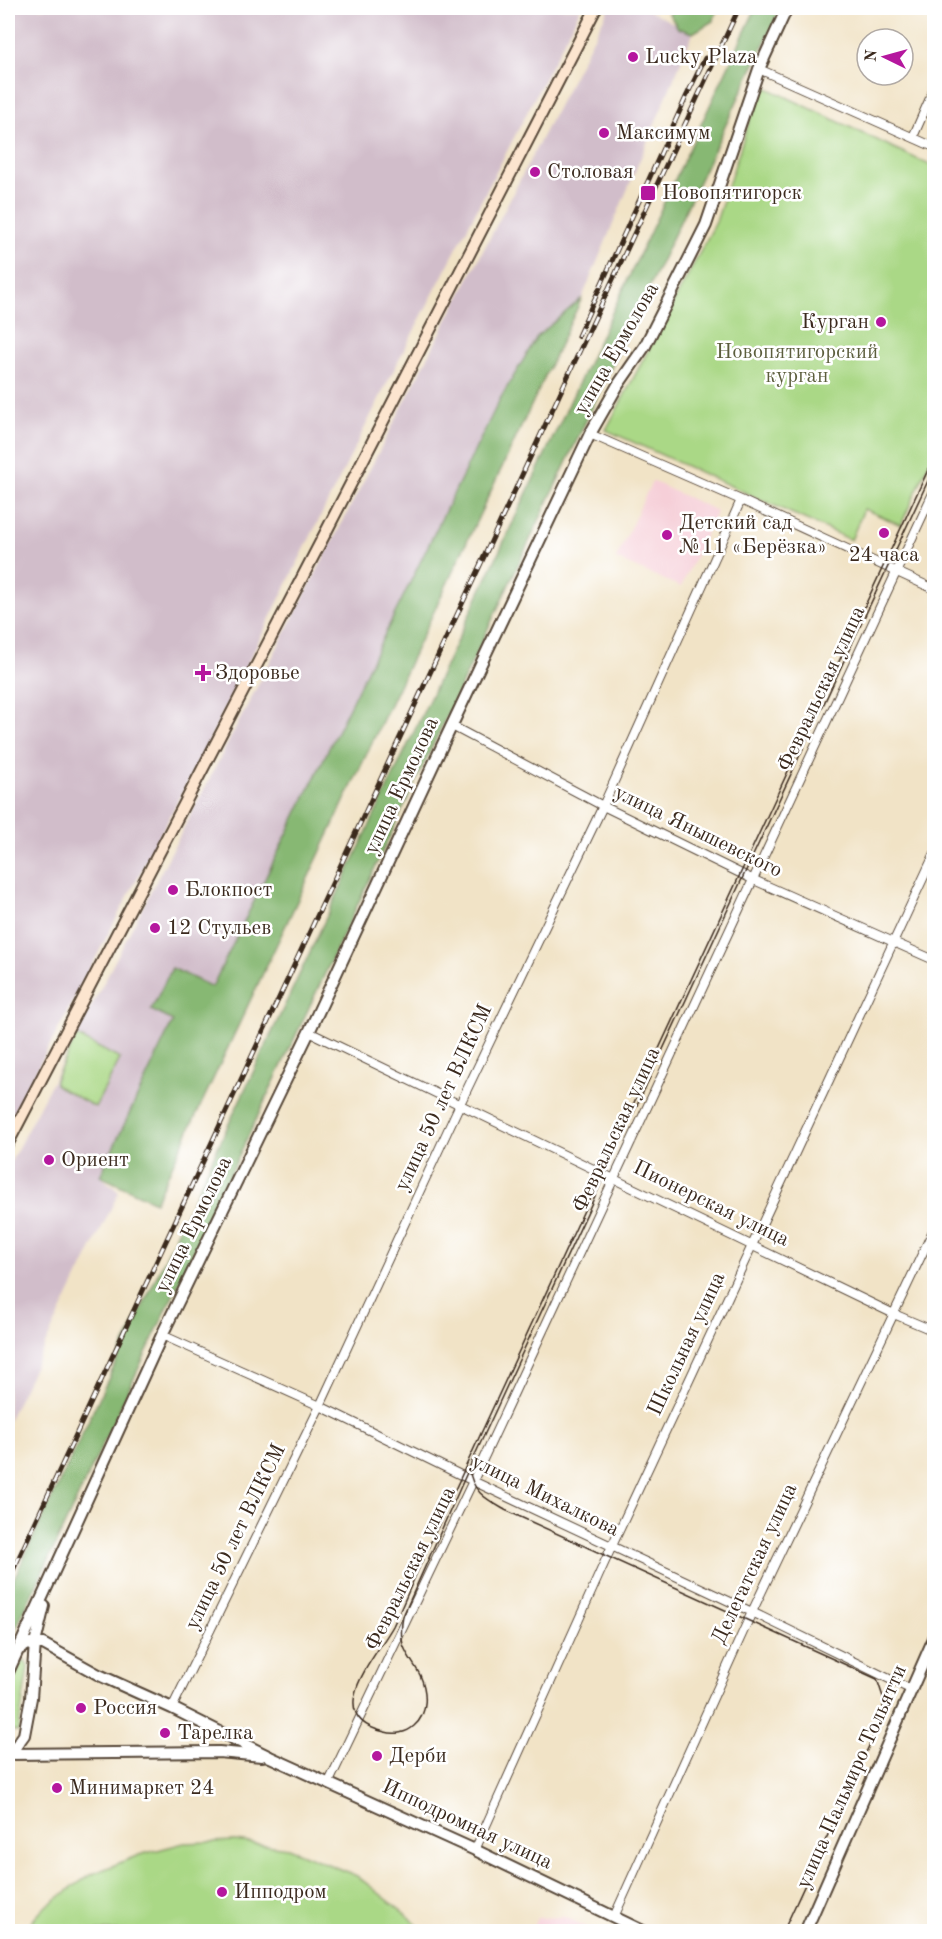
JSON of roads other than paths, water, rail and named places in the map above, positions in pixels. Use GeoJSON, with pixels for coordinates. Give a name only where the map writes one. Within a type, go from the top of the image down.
{"type":"FeatureCollection","features":[{"type":"Feature","properties":{"kind":"main road"},"geometry":{"type":"LineString","coordinates":[[8,1143],[596,8]]}},
{"type":"Feature","properties":{"kind":"street","name":"улица Ермолова"},"geometry":{"type":"LineString","coordinates":[[8,1672],[162,1335],[309,1032],[590,434],[618,385],[645,346],[706,225],[759,69],[787,8]]}},
{"type":"Feature","properties":{"kind":"street"},"geometry":{"type":"LineString","coordinates":[[759,69],[934,147]]}},
{"type":"Feature","properties":{"kind":"street"},"geometry":{"type":"LineString","coordinates":[[913,137],[934,89]]}},
{"type":"Feature","properties":{"kind":"street"},"geometry":{"type":"LineString","coordinates":[[590,434],[741,500],[934,589]]}},
{"type":"Feature","properties":{"kind":"street","name":"Февральская улица"},"geometry":{"type":"LineString","coordinates":[[329,1782],[615,1178],[934,490]]}},
{"type":"Feature","properties":{"kind":"street","name":"улица 50 лет ВЛКСМ"},"geometry":{"type":"LineString","coordinates":[[172,1708],[320,1407],[460,1104],[603,806],[741,500]]}},
{"type":"Feature","properties":{"kind":"street","name":"улица Янышевского"},"geometry":{"type":"LineString","coordinates":[[452,726],[603,806],[754,880],[934,960]]}},
{"type":"Feature","properties":{"kind":"street","name":"Школьная улица"},"geometry":{"type":"LineString","coordinates":[[475,1850],[611,1548],[934,855]]}},
{"type":"Feature","properties":{"kind":"street","name":"Пионерская улица"},"geometry":{"type":"LineString","coordinates":[[309,1032],[894,1314],[934,1331]]}},
{"type":"Feature","properties":{"kind":"street","name":"Делегатская улица"},"geometry":{"type":"LineString","coordinates":[[614,1917],[752,1612],[934,1229]]}},
{"type":"Feature","properties":{"kind":"street","name":"улица Михалкова"},"geometry":{"type":"LineString","coordinates":[[162,1335],[320,1407],[912,1690]]}},
{"type":"Feature","properties":{"kind":"street","name":"улица Ермолова"},"geometry":{"type":"LineString","coordinates":[[8,1754],[24,1735],[31,1698],[35,1643],[50,1582]]}},
{"type":"Feature","properties":{"kind":"street","name":"улица Пальмиро Тольятти"},"geometry":{"type":"LineString","coordinates":[[805,1932],[934,1638]]}},
{"type":"Feature","properties":{"kind":"street"},"geometry":{"type":"LineString","coordinates":[[18,1650],[25,1644],[35,1643]]}},
{"type":"Feature","properties":{"kind":"street","name":"Ипподромная улица"},"geometry":{"type":"LineString","coordinates":[[35,1643],[43,1644],[99,1675],[172,1708],[270,1757],[475,1850],[645,1932]]}},
{"type":"Feature","properties":{"kind":"street","name":"Ипподромная улица"},"geometry":{"type":"LineString","coordinates":[[8,1754],[219,1752],[270,1757]]}},
{"type":"Feature","properties":{"kind":"tram line"},"geometry":{"type":"LineString","coordinates":[[934,457],[492,1407],[393,1626],[358,1685],[354,1700],[356,1713],[366,1724],[385,1732],[400,1733],[414,1726],[422,1715],[425,1702],[424,1688],[420,1675],[403,1643],[401,1632],[403,1616],[474,1457],[934,468]]}},
{"type":"Feature","properties":{"kind":"tram line"},"geometry":{"type":"LineString","coordinates":[[469,1468],[473,1483],[481,1494],[505,1510],[877,1679],[884,1700],[881,1720],[783,1932]]}},
{"type":"Feature","properties":{"kind":"railway"},"geometry":{"type":"LineString","coordinates":[[8,1581],[739,8]]}},
{"type":"Feature","properties":{"kind":"railway"},"geometry":{"type":"LineString","coordinates":[[578,336],[705,58]]}},
{"type":"Feature","properties":{"kind":"place","name":"Lucky Plaza"},"geometry":{"type":"Point","coordinates":[633,57]}},
{"type":"Feature","properties":{"kind":"place","name":"Максимум"},"geometry":{"type":"Point","coordinates":[604,133]}},
{"type":"Feature","properties":{"kind":"place","name":"Столовая"},"geometry":{"type":"Point","coordinates":[535,172]}},
{"type":"Feature","properties":{"kind":"place","name":"Новопятигорск"},"geometry":{"type":"Point","coordinates":[648,193]}},
{"type":"Feature","properties":{"kind":"place","name":"Курган"},"geometry":{"type":"Point","coordinates":[881,322]}},
{"type":"Feature","properties":{"kind":"place","name":"24 часа"},"geometry":{"type":"Point","coordinates":[884,533]}},
{"type":"Feature","properties":{"kind":"place","name":"Детский сад №11 «Берёзка»"},"geometry":{"type":"Point","coordinates":[667,535]}},
{"type":"Feature","properties":{"kind":"place","name":"Здоровье"},"geometry":{"type":"Point","coordinates":[203,673]}},
{"type":"Feature","properties":{"kind":"place","name":"Блокпост"},"geometry":{"type":"Point","coordinates":[173,890]}},
{"type":"Feature","properties":{"kind":"place","name":"12 Стульев"},"geometry":{"type":"Point","coordinates":[155,928]}},
{"type":"Feature","properties":{"kind":"place","name":"Ориент"},"geometry":{"type":"Point","coordinates":[49,1160]}},
{"type":"Feature","properties":{"kind":"place","name":"Россия"},"geometry":{"type":"Point","coordinates":[81,1708]}},
{"type":"Feature","properties":{"kind":"place","name":"Тарелка"},"geometry":{"type":"Point","coordinates":[165,1733]}},
{"type":"Feature","properties":{"kind":"place","name":"Дерби"},"geometry":{"type":"Point","coordinates":[377,1756]}},
{"type":"Feature","properties":{"kind":"place","name":"Минимаркет 24"},"geometry":{"type":"Point","coordinates":[57,1788]}},
{"type":"Feature","properties":{"kind":"place","name":"Ипподpом"},"geometry":{"type":"Point","coordinates":[222,1892]}},
{"type":"Feature","properties":{"kind":"park label","name":"Новопятигорский курган"},"geometry":{"type":"Point","coordinates":[797,364]}}]}
